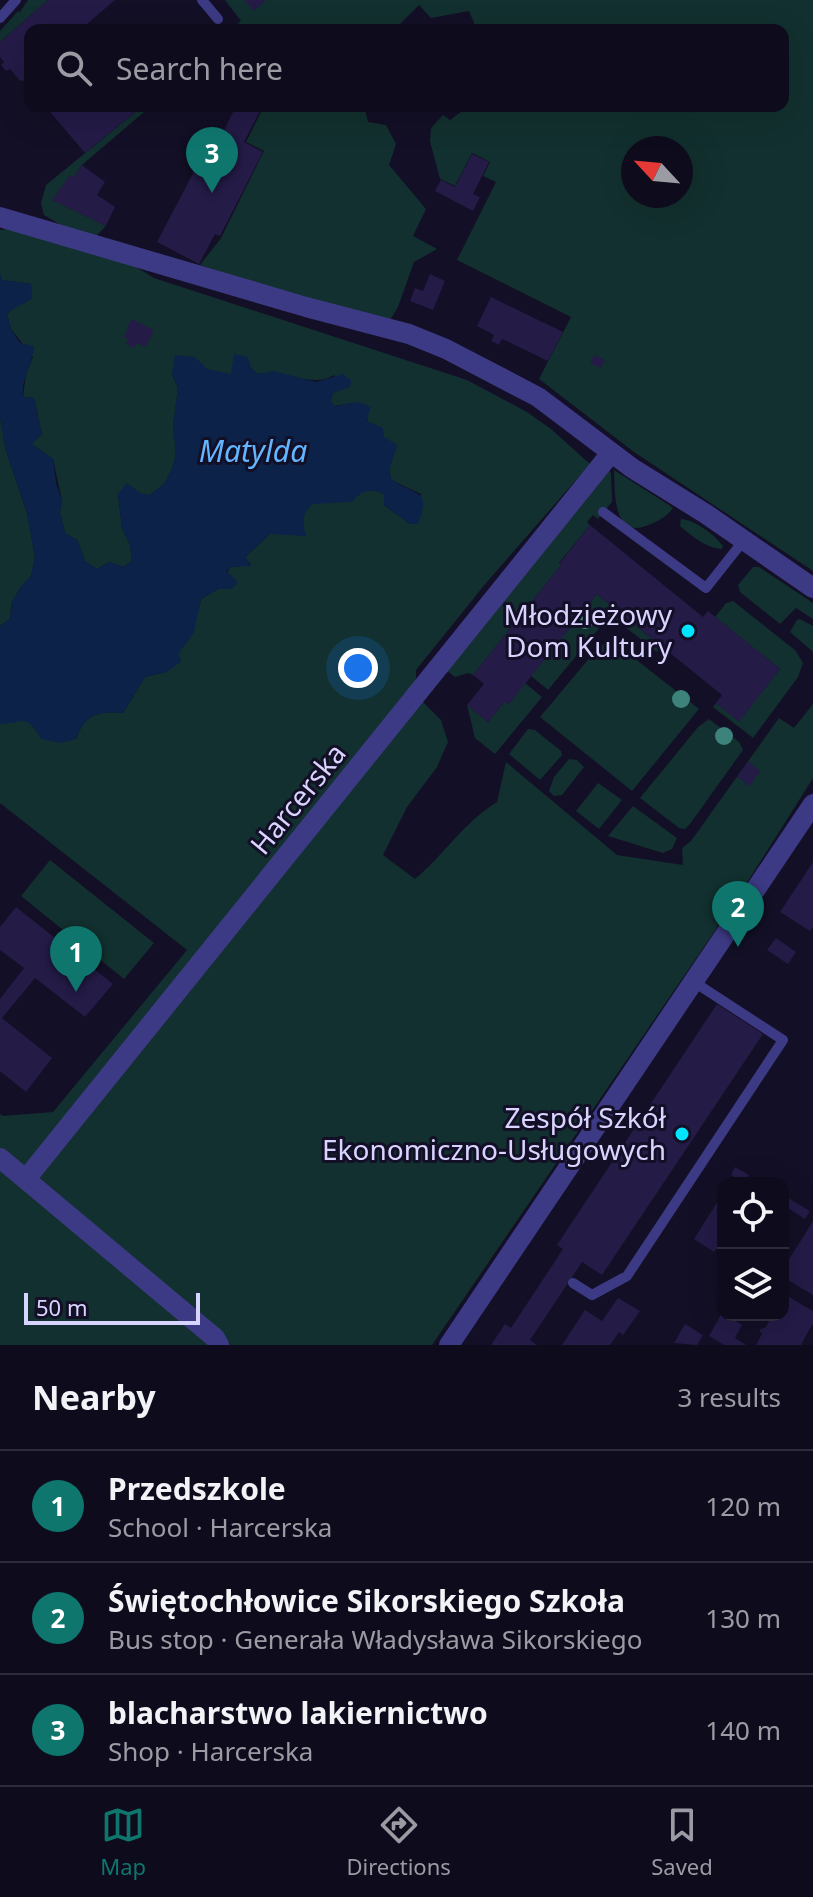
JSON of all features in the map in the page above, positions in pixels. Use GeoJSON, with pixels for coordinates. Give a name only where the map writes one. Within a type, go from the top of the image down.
{"type":"FeatureCollection","features":[{"type":"Feature","properties":{"kind":"street"},"geometry":{"type":"LineString","coordinates":[[0,217],[409,334],[470,360],[521,386],[611,453],[813,588]]}},
{"type":"Feature","properties":{"kind":"street","name":"Harcerska"},"geometry":{"type":"LineString","coordinates":[[26,1179],[611,453]]}},
{"type":"Feature","properties":{"kind":"street"},"geometry":{"type":"LineString","coordinates":[[449,1345],[812,808]]}},
{"type":"Feature","properties":{"kind":"street"},"geometry":{"type":"LineString","coordinates":[[0,1158],[215,1338],[219,1345]]}},
{"type":"Feature","properties":{"kind":"lane"},"geometry":{"type":"LineString","coordinates":[[0,18],[16,0]]}},
{"type":"Feature","properties":{"kind":"lane"},"geometry":{"type":"LineString","coordinates":[[202,0],[218,19]]}},
{"type":"Feature","properties":{"kind":"lane"},"geometry":{"type":"LineString","coordinates":[[603,512],[706,588],[744,540]]}},
{"type":"Feature","properties":{"kind":"lane"},"geometry":{"type":"LineString","coordinates":[[573,1283],[592,1295],[627,1276],[783,1040],[694,982]]}},
{"type":"Feature","properties":{"kind":"green space"},"geometry":{"type":"Polygon","coordinates":[[[28,0],[48,0],[0,42],[0,31],[28,0]]]}},
{"type":"Feature","properties":{"kind":"green space"},"geometry":{"type":"Polygon","coordinates":[[[225,0],[813,0],[813,571],[634,452],[539,379],[571,317],[457,260],[496,182],[483,176],[490,162],[472,153],[455,186],[440,179],[430,141],[431,128],[443,115],[450,120],[461,112],[789,112],[789,24],[474,24],[469,11],[431,18],[419,5],[400,24],[238,24],[241,21],[225,0]]]}},
{"type":"Feature","properties":{"kind":"green space"},"geometry":{"type":"Polygon","coordinates":[[[136,112],[144,112],[82,165],[74,177],[70,176],[53,200],[106,226],[97,235],[71,231],[44,215],[41,203],[46,185],[136,112]]]}},
{"type":"Feature","properties":{"kind":"green space"},"geometry":{"type":"Polygon","coordinates":[[[261,112],[366,112],[368,122],[386,125],[396,144],[389,165],[426,209],[413,236],[437,249],[414,262],[398,307],[389,322],[296,298],[200,265],[221,238],[264,151],[246,142],[261,112]]]}},
{"type":"Feature","properties":{"kind":"green space"},"geometry":{"type":"Polygon","coordinates":[[[17,228],[118,256],[154,278],[467,380],[527,412],[590,464],[486,583],[416,670],[416,695],[441,720],[448,742],[437,767],[407,807],[383,855],[415,879],[474,819],[497,802],[506,762],[617,855],[683,865],[682,848],[691,841],[779,718],[794,728],[813,704],[813,778],[740,894],[432,1345],[0,1345],[0,1114],[53,1112],[187,950],[0,803],[0,724],[22,719],[76,739],[88,719],[99,714],[123,713],[145,677],[166,672],[188,637],[201,599],[218,589],[230,567],[251,565],[245,557],[270,534],[303,526],[304,513],[312,504],[372,489],[384,494],[384,505],[410,524],[421,494],[391,480],[382,428],[368,422],[367,417],[352,403],[334,406],[330,401],[338,390],[334,375],[326,379],[308,380],[278,374],[257,374],[251,368],[232,374],[172,374],[178,388],[173,427],[176,453],[173,467],[164,484],[150,495],[118,494],[122,528],[130,545],[132,561],[124,567],[109,562],[97,569],[85,561],[77,540],[65,533],[53,459],[31,444],[42,434],[34,398],[23,397],[26,374],[33,357],[11,329],[7,314],[31,284],[1,280],[0,273],[0,230],[17,228]]]}},
{"type":"Feature","properties":{"kind":"green space"},"geometry":{"type":"Polygon","coordinates":[[[0,417],[6,451],[27,513],[35,557],[31,576],[12,602],[10,619],[0,626],[0,417]]]}},
{"type":"Feature","properties":{"kind":"green space"},"geometry":{"type":"Polygon","coordinates":[[[607,469],[611,473],[612,502],[598,519],[593,515],[587,522],[590,525],[559,563],[561,565],[473,675],[469,673],[455,677],[446,670],[607,469]]]}},
{"type":"Feature","properties":{"kind":"green space"},"geometry":{"type":"Polygon","coordinates":[[[614,470],[673,508],[664,517],[646,526],[635,528],[627,525],[618,510],[614,470]]]}},
{"type":"Feature","properties":{"kind":"green space"},"geometry":{"type":"Polygon","coordinates":[[[681,519],[709,532],[723,546],[722,549],[695,538],[680,526],[681,519]]]}},
{"type":"Feature","properties":{"kind":"green space"},"geometry":{"type":"Polygon","coordinates":[[[753,567],[759,567],[813,603],[813,619],[796,608],[780,624],[740,592],[738,585],[753,567]]]}},
{"type":"Feature","properties":{"kind":"green space"},"geometry":{"type":"Polygon","coordinates":[[[597,594],[661,646],[657,652],[610,615],[548,690],[531,676],[597,594]]]}},
{"type":"Feature","properties":{"kind":"green space"},"geometry":{"type":"Polygon","coordinates":[[[733,601],[795,650],[803,663],[798,677],[753,738],[713,707],[716,703],[739,721],[780,669],[715,617],[726,603],[733,601]]]}},
{"type":"Feature","properties":{"kind":"green space"},"geometry":{"type":"Polygon","coordinates":[[[800,619],[813,626],[813,652],[790,632],[800,619]]]}},
{"type":"Feature","properties":{"kind":"green space"},"geometry":{"type":"Polygon","coordinates":[[[610,639],[699,709],[632,791],[540,717],[597,649],[610,639]]]}},
{"type":"Feature","properties":{"kind":"green space"},"geometry":{"type":"Polygon","coordinates":[[[525,683],[542,697],[495,754],[475,738],[467,705],[488,722],[505,701],[509,704],[525,683]]]}},
{"type":"Feature","properties":{"kind":"green space"},"geometry":{"type":"Polygon","coordinates":[[[709,719],[739,742],[743,750],[690,824],[685,829],[679,828],[640,798],[698,727],[709,719]]]}},
{"type":"Feature","properties":{"kind":"green space"},"geometry":{"type":"Polygon","coordinates":[[[528,729],[535,730],[562,755],[540,780],[509,754],[528,729]]]}},
{"type":"Feature","properties":{"kind":"green space"},"geometry":{"type":"Polygon","coordinates":[[[569,759],[577,760],[584,767],[562,795],[554,796],[549,791],[554,777],[569,759]]]}},
{"type":"Feature","properties":{"kind":"green space"},"geometry":{"type":"Polygon","coordinates":[[[598,783],[622,800],[599,829],[576,811],[598,783]]]}},
{"type":"Feature","properties":{"kind":"green space"},"geometry":{"type":"Polygon","coordinates":[[[633,806],[677,838],[672,849],[663,853],[608,836],[633,806]]]}},
{"type":"Feature","properties":{"kind":"green space"},"geometry":{"type":"Polygon","coordinates":[[[50,860],[154,943],[124,979],[21,896],[50,860]]]}},
{"type":"Feature","properties":{"kind":"water","name":"Matylda"},"geometry":{"type":"Polygon","coordinates":[[[0,273],[2,280],[31,284],[32,298],[7,314],[11,329],[20,343],[34,346],[23,390],[23,397],[34,398],[42,434],[32,444],[53,459],[65,533],[77,540],[85,561],[97,569],[109,562],[124,567],[132,561],[130,545],[122,528],[118,494],[127,483],[140,493],[150,495],[164,484],[173,467],[176,453],[173,427],[178,388],[172,374],[175,355],[195,357],[207,369],[231,374],[234,354],[248,357],[251,368],[258,374],[274,371],[316,382],[343,374],[351,380],[350,387],[333,393],[331,401],[334,406],[358,402],[371,408],[368,422],[383,428],[384,437],[397,445],[389,471],[391,479],[422,499],[418,524],[410,524],[384,505],[384,494],[374,491],[366,491],[352,502],[312,504],[304,518],[306,536],[270,534],[245,557],[251,566],[231,567],[226,571],[238,582],[232,589],[218,589],[201,599],[194,632],[179,653],[181,662],[166,672],[145,677],[123,713],[93,716],[83,724],[76,739],[61,743],[41,739],[24,721],[0,724],[0,626],[10,619],[12,602],[31,576],[35,557],[27,513],[6,451],[0,417],[0,273]]]}},
{"type":"Feature","properties":{"kind":"building"},"geometry":{"type":"Polygon","coordinates":[[[48,0],[115,0],[87,24],[24,24],[24,82],[1,65],[4,62],[0,57],[0,42],[48,0]]]}},
{"type":"Feature","properties":{"kind":"building"},"geometry":{"type":"Polygon","coordinates":[[[244,0],[266,0],[254,11],[244,0]]]}},
{"type":"Feature","properties":{"kind":"building"},"geometry":{"type":"Polygon","coordinates":[[[50,112],[135,112],[85,153],[50,112]]]}},
{"type":"Feature","properties":{"kind":"building"},"geometry":{"type":"Polygon","coordinates":[[[233,112],[259,112],[244,142],[263,152],[220,236],[215,234],[199,264],[157,242],[210,141],[217,145],[233,112]]]}},
{"type":"Feature","properties":{"kind":"building"},"geometry":{"type":"Polygon","coordinates":[[[472,154],[489,162],[473,194],[480,197],[473,211],[435,191],[441,180],[455,187],[472,154]]]}},
{"type":"Feature","properties":{"kind":"building"},"geometry":{"type":"Polygon","coordinates":[[[82,165],[105,182],[97,195],[115,207],[106,226],[52,200],[70,175],[74,177],[82,165]]]}},
{"type":"Feature","properties":{"kind":"building"},"geometry":{"type":"Polygon","coordinates":[[[430,274],[445,281],[433,310],[410,301],[415,288],[423,291],[430,274]]]}},
{"type":"Feature","properties":{"kind":"building"},"geometry":{"type":"Polygon","coordinates":[[[491,297],[563,332],[548,361],[502,339],[499,345],[491,341],[494,335],[477,326],[491,297]]]}},
{"type":"Feature","properties":{"kind":"building"},"geometry":{"type":"Polygon","coordinates":[[[131,319],[154,330],[146,347],[137,343],[134,348],[126,344],[128,339],[124,337],[131,319]]]}},
{"type":"Feature","properties":{"kind":"building"},"geometry":{"type":"Polygon","coordinates":[[[594,355],[605,360],[601,368],[590,363],[594,355]]]}},
{"type":"Feature","properties":{"kind":"building","name":"Młodzieżowy Dom Kultury"},"geometry":{"type":"Polygon","coordinates":[[[590,525],[703,617],[708,611],[780,669],[739,722],[716,703],[722,695],[597,594],[509,704],[505,701],[488,722],[467,705],[484,684],[473,675],[590,525]]]}},
{"type":"Feature","properties":{"kind":"building"},"geometry":{"type":"Polygon","coordinates":[[[748,761],[760,771],[750,786],[737,777],[748,761]]]}},
{"type":"Feature","properties":{"kind":"building"},"geometry":{"type":"Polygon","coordinates":[[[813,862],[813,927],[810,931],[780,912],[813,862]]]}},
{"type":"Feature","properties":{"kind":"building"},"geometry":{"type":"Polygon","coordinates":[[[16,907],[113,984],[85,1017],[35,978],[2,1018],[52,1058],[26,1092],[0,1071],[0,999],[24,968],[0,950],[0,927],[16,907]]]}},
{"type":"Feature","properties":{"kind":"building"},"geometry":{"type":"Polygon","coordinates":[[[776,938],[796,952],[788,964],[767,950],[776,938]]]}},
{"type":"Feature","properties":{"kind":"building"},"geometry":{"type":"Polygon","coordinates":[[[717,1004],[763,1034],[602,1275],[582,1262],[530,1340],[537,1345],[491,1345],[505,1324],[511,1328],[563,1249],[557,1245],[717,1004]]]}},
{"type":"Feature","properties":{"kind":"building"},"geometry":{"type":"Polygon","coordinates":[[[735,1167],[749,1175],[735,1177],[731,1175],[735,1167]]]}},
{"type":"Feature","properties":{"kind":"building"},"geometry":{"type":"Polygon","coordinates":[[[789,1199],[810,1211],[805,1219],[789,1209],[789,1199]]]}},
{"type":"Feature","properties":{"kind":"building"},"geometry":{"type":"Polygon","coordinates":[[[717,1203],[717,1248],[714,1252],[694,1239],[717,1203]]]}},
{"type":"Feature","properties":{"kind":"building"},"geometry":{"type":"Polygon","coordinates":[[[813,1221],[813,1295],[789,1281],[789,1259],[813,1221]]]}},
{"type":"Feature","properties":{"kind":"building"},"geometry":{"type":"Polygon","coordinates":[[[789,1297],[813,1311],[813,1323],[801,1345],[756,1345],[762,1334],[759,1330],[766,1327],[769,1321],[789,1321],[789,1297]]]}},
{"type":"Feature","properties":{"kind":"building"},"geometry":{"type":"Polygon","coordinates":[[[618,1298],[640,1311],[623,1335],[619,1332],[610,1345],[562,1345],[585,1310],[602,1321],[618,1298]]]}},
{"type":"Feature","properties":{"kind":"building"},"geometry":{"type":"Polygon","coordinates":[[[717,1321],[736,1321],[742,1325],[735,1338],[746,1345],[724,1345],[709,1336],[717,1321]]]}},
{"type":"Feature","properties":{"kind":"building"},"geometry":{"type":"Polygon","coordinates":[[[685,1324],[703,1335],[697,1345],[674,1343],[685,1324]]]}},
{"type":"Feature","properties":{"kind":"place","name":"blacharstwo lakiernictwo"},"geometry":{"type":"Point","coordinates":[212,193]}},
{"type":"Feature","properties":{"kind":"place","name":"Młodzieżowy Dom Kultury"},"geometry":{"type":"Point","coordinates":[688,631]}},
{"type":"Feature","properties":{"kind":"place","name":"Świętochłowice Sikorskiego Szkoła"},"geometry":{"type":"Point","coordinates":[738,947]}},
{"type":"Feature","properties":{"kind":"place","name":"Przedszkole"},"geometry":{"type":"Point","coordinates":[76,992]}},
{"type":"Feature","properties":{"kind":"place","name":"Zespół Szkół Ekonomiczno-Usługowych"},"geometry":{"type":"Point","coordinates":[682,1134]}}]}
